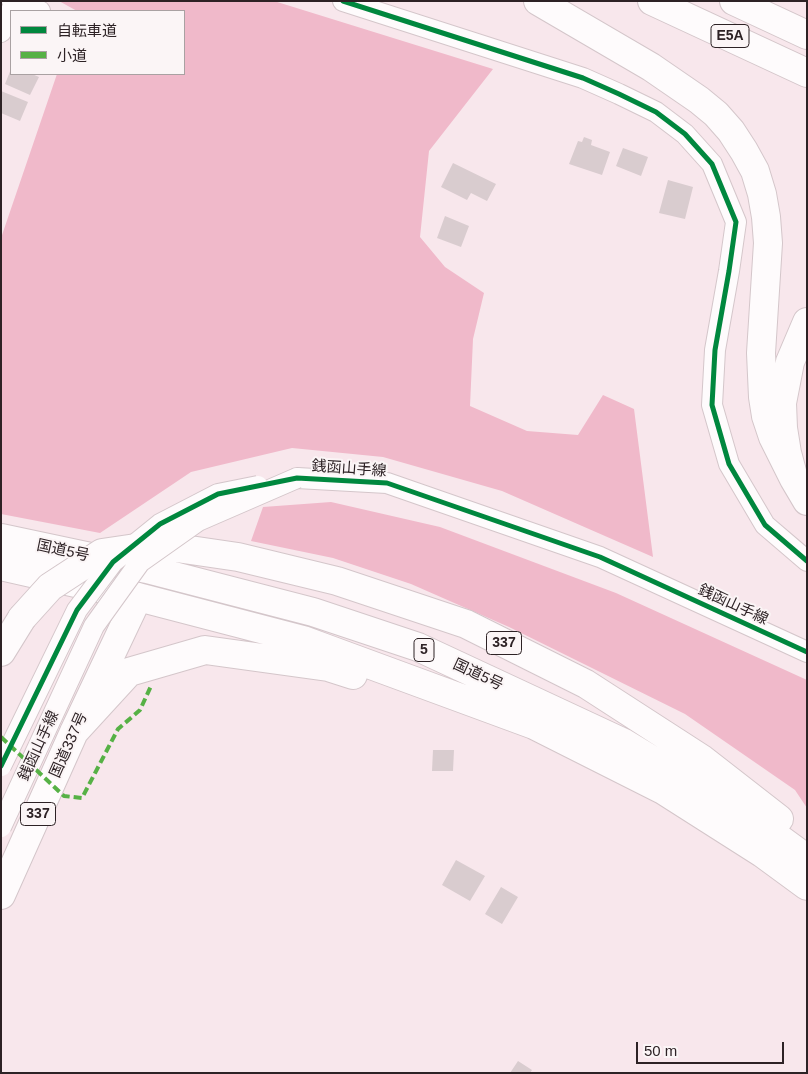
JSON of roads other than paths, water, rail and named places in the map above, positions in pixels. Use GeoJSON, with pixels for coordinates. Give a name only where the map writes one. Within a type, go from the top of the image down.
{"type":"FeatureCollection","features":[{"type":"Feature","properties":{"kind":"highway"},"geometry":{"type":"LineString","coordinates":[[538,1],[644,63],[699,100],[721,120],[744,151],[755,171],[762,194],[766,226],[767,273],[761,353],[762,397],[773,437],[800,490]]}},
{"type":"Feature","properties":{"kind":"highway","name":"E5A"},"geometry":{"type":"LineString","coordinates":[[652,1],[807,73]]}},
{"type":"Feature","properties":{"kind":"highway","name":"E5A"},"geometry":{"type":"LineString","coordinates":[[734,1],[807,35]]}},
{"type":"Feature","properties":{"kind":"highway"},"geometry":{"type":"LineString","coordinates":[[800,490],[785,436],[782,403],[790,362],[807,322]]}},
{"type":"Feature","properties":{"kind":"highway","name":"国道5号"},"geometry":{"type":"LineString","coordinates":[[1,538],[147,568],[313,612],[418,647],[624,743],[769,831],[807,859]]}},
{"type":"Feature","properties":{"kind":"highway","name":"337"},"geometry":{"type":"LineString","coordinates":[[1,652],[22,618],[50,587],[102,553],[156,545],[238,557],[337,581],[466,624],[586,684],[702,759],[807,841]]}},
{"type":"Feature","properties":{"kind":"highway","name":"国道5号"},"geometry":{"type":"LineString","coordinates":[[1,566],[138,597],[303,640],[534,725],[663,790],[762,853],[807,886]]}},
{"type":"Feature","properties":{"kind":"highway","name":"国道337号"},"geometry":{"type":"LineString","coordinates":[[1,895],[74,732],[138,597]]}},
{"type":"Feature","properties":{"kind":"highway","name":"337"},"geometry":{"type":"LineString","coordinates":[[74,732],[128,672],[205,650],[328,667],[545,742],[663,790]]}},
{"type":"Feature","properties":{"kind":"street"},"geometry":{"type":"LineString","coordinates":[[343,1],[583,78],[656,112],[685,134],[712,164],[736,222],[715,350],[712,405],[729,464],[765,525],[807,561]]}},
{"type":"Feature","properties":{"kind":"street"},"geometry":{"type":"LineString","coordinates":[[1,32],[13,2],[37,10]]}},
{"type":"Feature","properties":{"kind":"street","name":"銭函山手線"},"geometry":{"type":"LineString","coordinates":[[1,826],[94,626],[140,562],[198,522],[297,478]]}},
{"type":"Feature","properties":{"kind":"street","name":"銭函山手線"},"geometry":{"type":"LineString","coordinates":[[1,766],[76,610],[113,562],[160,524],[218,494],[297,478],[387,482],[600,557],[807,652]]}}]}
